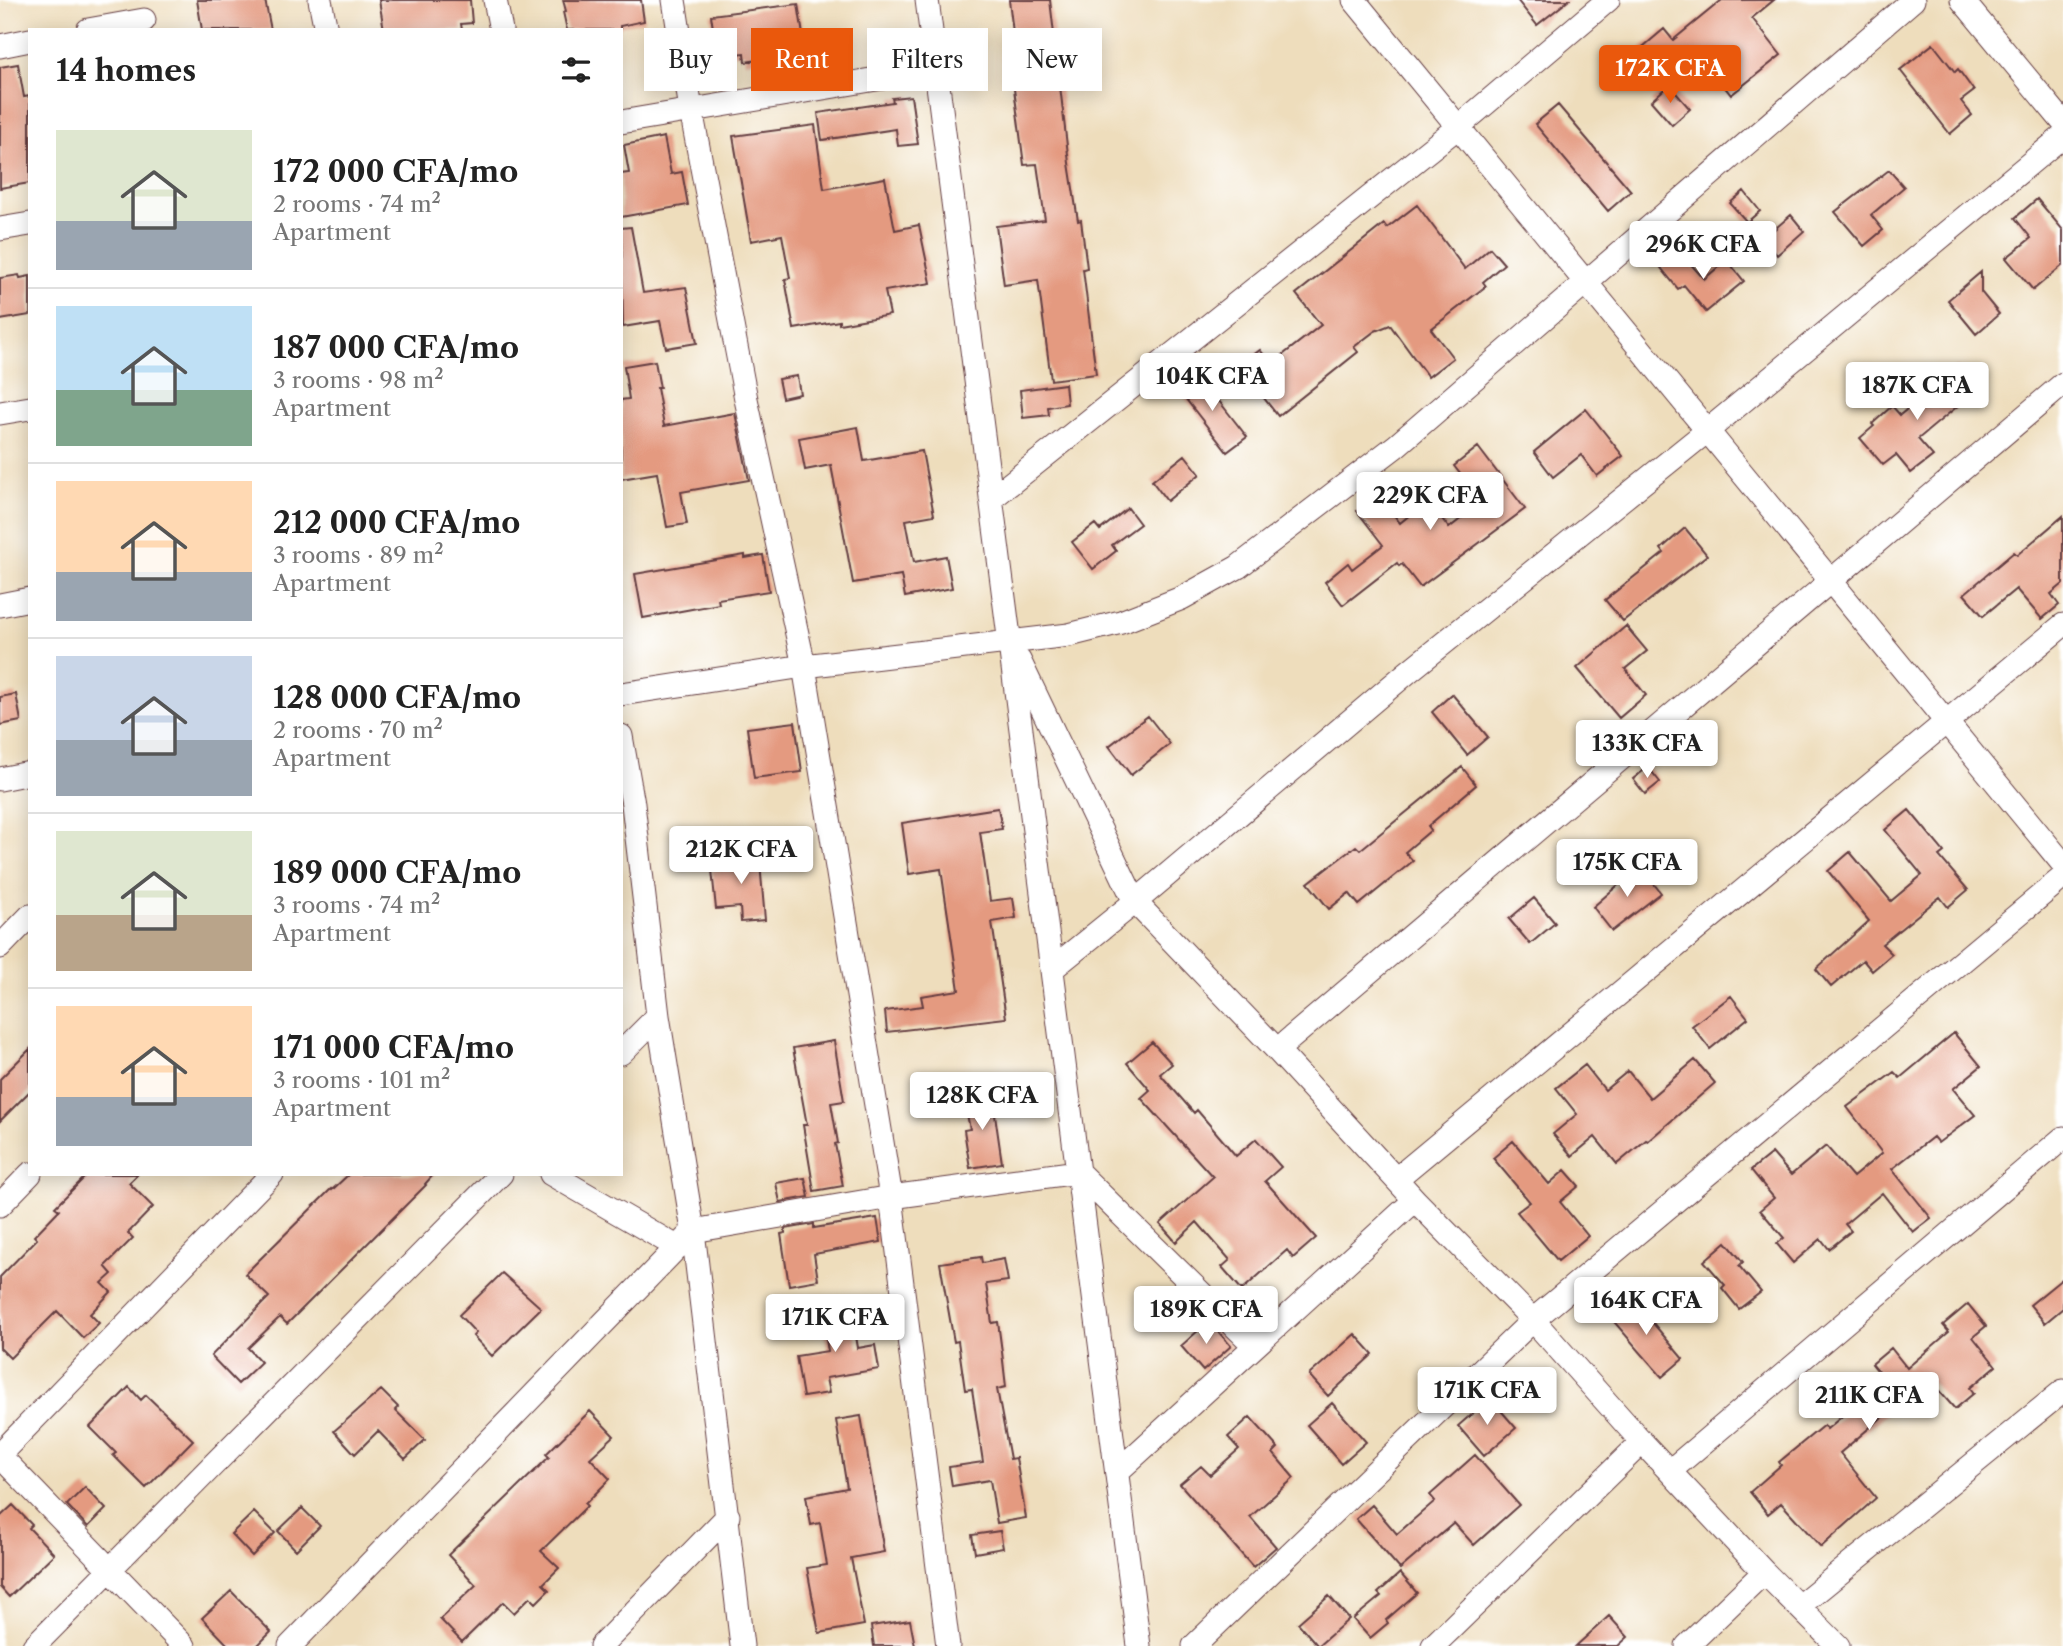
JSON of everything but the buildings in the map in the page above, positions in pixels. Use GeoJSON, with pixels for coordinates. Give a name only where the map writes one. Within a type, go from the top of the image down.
{"type":"FeatureCollection","features":[{"type":"Feature","properties":{"kind":"street"},"geometry":{"type":"LineString","coordinates":[[320,0],[326,28]]}},
{"type":"Feature","properties":{"kind":"street"},"geometry":{"type":"LineString","coordinates":[[495,0],[501,28]]}},
{"type":"Feature","properties":{"kind":"street"},"geometry":{"type":"LineString","coordinates":[[674,0],[691,110],[746,399],[804,666],[891,1197],[948,1646]]}},
{"type":"Feature","properties":{"kind":"street"},"geometry":{"type":"LineString","coordinates":[[927,0],[931,28]]}},
{"type":"Feature","properties":{"kind":"street"},"geometry":{"type":"LineString","coordinates":[[1354,0],[2063,864]]}},
{"type":"Feature","properties":{"kind":"street"},"geometry":{"type":"LineString","coordinates":[[991,499],[1458,127],[1608,0]]}},
{"type":"Feature","properties":{"kind":"street"},"geometry":{"type":"LineString","coordinates":[[623,694],[804,666],[1069,635],[1121,622],[1182,598],[1238,566],[1396,446],[1913,0]]}},
{"type":"Feature","properties":{"kind":"street"},"geometry":{"type":"LineString","coordinates":[[1962,0],[2063,122]]}},
{"type":"Feature","properties":{"kind":"street"},"geometry":{"type":"LineString","coordinates":[[96,28],[144,16]]}},
{"type":"Feature","properties":{"kind":"street"},"geometry":{"type":"LineString","coordinates":[[0,46],[28,40]]}},
{"type":"Feature","properties":{"kind":"street"},"geometry":{"type":"LineString","coordinates":[[623,121],[867,81]]}},
{"type":"Feature","properties":{"kind":"street"},"geometry":{"type":"LineString","coordinates":[[939,91],[1139,1646]]}},
{"type":"Feature","properties":{"kind":"street"},"geometry":{"type":"LineString","coordinates":[[1052,969],[1408,672],[1707,431],[2063,136]]}},
{"type":"Feature","properties":{"kind":"street"},"geometry":{"type":"LineString","coordinates":[[0,229],[28,224]]}},
{"type":"Feature","properties":{"kind":"street"},"geometry":{"type":"LineString","coordinates":[[1277,1050],[2063,384]]}},
{"type":"Feature","properties":{"kind":"street"},"geometry":{"type":"LineString","coordinates":[[0,413],[28,408]]}},
{"type":"Feature","properties":{"kind":"street"},"geometry":{"type":"LineString","coordinates":[[0,605],[28,599]]}},
{"type":"Feature","properties":{"kind":"street"},"geometry":{"type":"LineString","coordinates":[[1396,1179],[2063,625]]}},
{"type":"Feature","properties":{"kind":"street"},"geometry":{"type":"LineString","coordinates":[[1010,641],[1135,902],[1277,1050],[1415,1200],[1533,1320],[1764,1572],[1838,1646]]}},
{"type":"Feature","properties":{"kind":"street"},"geometry":{"type":"LineString","coordinates":[[623,761],[627,810],[693,1231],[743,1646]]}},
{"type":"Feature","properties":{"kind":"street"},"geometry":{"type":"LineString","coordinates":[[0,779],[28,774]]}},
{"type":"Feature","properties":{"kind":"street"},"geometry":{"type":"LineString","coordinates":[[1194,1646],[1533,1320],[2063,877]]}},
{"type":"Feature","properties":{"kind":"street"},"geometry":{"type":"LineString","coordinates":[[0,947],[28,918]]}},
{"type":"Feature","properties":{"kind":"street"},"geometry":{"type":"LineString","coordinates":[[623,1052],[658,1016]]}},
{"type":"Feature","properties":{"kind":"street"},"geometry":{"type":"LineString","coordinates":[[1671,1471],[2063,1138]]}},
{"type":"Feature","properties":{"kind":"street"},"geometry":{"type":"LineString","coordinates":[[290,1646],[693,1231],[891,1197],[1078,1172]]}},
{"type":"Feature","properties":{"kind":"street"},"geometry":{"type":"LineString","coordinates":[[1078,1172],[1255,1346]]}},
{"type":"Feature","properties":{"kind":"street"},"geometry":{"type":"LineString","coordinates":[[0,1205],[28,1176]]}},
{"type":"Feature","properties":{"kind":"street"},"geometry":{"type":"LineString","coordinates":[[184,1646],[0,1455],[270,1176]]}},
{"type":"Feature","properties":{"kind":"street"},"geometry":{"type":"LineString","coordinates":[[34,1646],[499,1176]]}},
{"type":"Feature","properties":{"kind":"street"},"geometry":{"type":"LineString","coordinates":[[554,1176],[677,1247]]}},
{"type":"Feature","properties":{"kind":"street"},"geometry":{"type":"LineString","coordinates":[[1117,1472],[1415,1200]]}},
{"type":"Feature","properties":{"kind":"street"},"geometry":{"type":"LineString","coordinates":[[1799,1606],[2063,1391]]}},
{"type":"Feature","properties":{"kind":"street"},"geometry":{"type":"LineString","coordinates":[[1433,1646],[1642,1442]]}},
{"type":"Feature","properties":{"kind":"street"},"geometry":{"type":"LineString","coordinates":[[601,1646],[728,1516]]}},
{"type":"Feature","properties":{"kind":"street"},"geometry":{"type":"LineString","coordinates":[[1687,1646],[1764,1572]]}}]}
